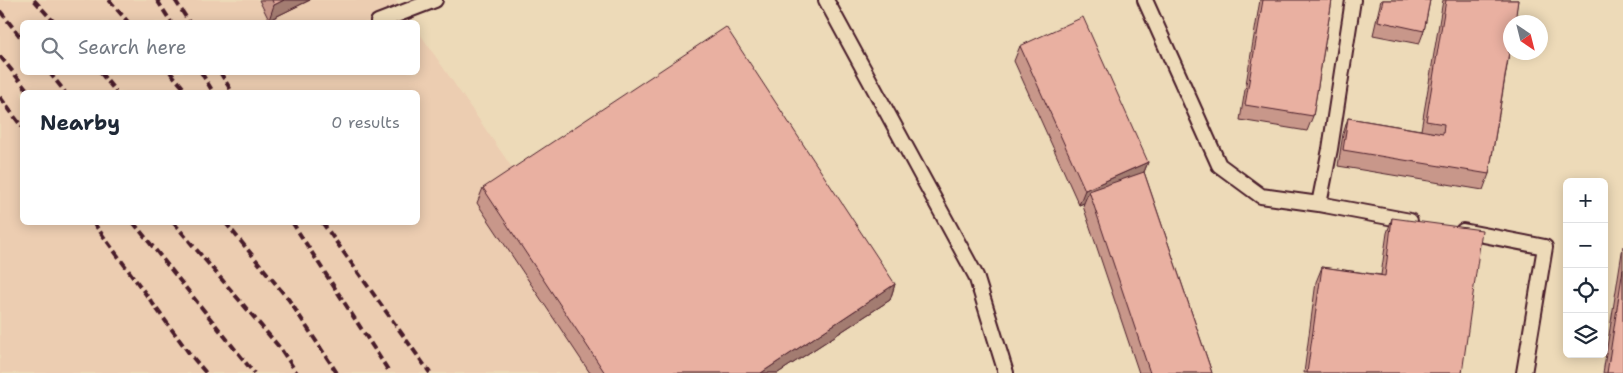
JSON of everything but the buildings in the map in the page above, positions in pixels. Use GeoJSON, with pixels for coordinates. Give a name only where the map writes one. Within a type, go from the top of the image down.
{"type":"FeatureCollection","features":[{"type":"Feature","properties":{"kind":"lane"},"geometry":{"type":"LineString","coordinates":[[383,20],[435,0]]}},
{"type":"Feature","properties":{"kind":"lane"},"geometry":{"type":"LineString","coordinates":[[826,0],[976,276],[1006,373]]}},
{"type":"Feature","properties":{"kind":"lane"},"geometry":{"type":"LineString","coordinates":[[1145,0],[1219,165],[1261,196],[1319,204],[1423,224]]}},
{"type":"Feature","properties":{"kind":"lane"},"geometry":{"type":"LineString","coordinates":[[1319,204],[1330,149],[1353,0]]}},
{"type":"Feature","properties":{"kind":"lane"},"geometry":{"type":"LineString","coordinates":[[1451,229],[1545,247],[1524,373]]}},
{"type":"Feature","properties":{"kind":"shaded area"},"geometry":{"type":"Polygon","coordinates":[[[0,0],[395,0],[410,20],[20,20],[20,75],[420,75],[420,34],[653,373],[0,373],[0,0]]]}},
{"type":"Feature","properties":{"kind":"railway"},"geometry":{"type":"LineString","coordinates":[[34,0],[52,20]]}},
{"type":"Feature","properties":{"kind":"railway"},"geometry":{"type":"LineString","coordinates":[[109,0],[126,20]]}},
{"type":"Feature","properties":{"kind":"railway"},"geometry":{"type":"LineString","coordinates":[[157,0],[170,20]]}},
{"type":"Feature","properties":{"kind":"railway"},"geometry":{"type":"LineString","coordinates":[[175,0],[188,20]]}},
{"type":"Feature","properties":{"kind":"railway"},"geometry":{"type":"LineString","coordinates":[[0,11],[20,36]]}},
{"type":"Feature","properties":{"kind":"railway"},"geometry":{"type":"LineString","coordinates":[[0,56],[27,90]]}},
{"type":"Feature","properties":{"kind":"railway"},"geometry":{"type":"LineString","coordinates":[[51,75],[63,90]]}},
{"type":"Feature","properties":{"kind":"railway"},"geometry":{"type":"LineString","coordinates":[[102,75],[114,90]]}},
{"type":"Feature","properties":{"kind":"railway"},"geometry":{"type":"LineString","coordinates":[[173,75],[185,90]]}},
{"type":"Feature","properties":{"kind":"railway"},"geometry":{"type":"LineString","coordinates":[[203,75],[212,90]]}},
{"type":"Feature","properties":{"kind":"railway"},"geometry":{"type":"LineString","coordinates":[[222,75],[231,90]]}},
{"type":"Feature","properties":{"kind":"railway"},"geometry":{"type":"LineString","coordinates":[[0,97],[20,124]]}},
{"type":"Feature","properties":{"kind":"railway"},"geometry":{"type":"LineString","coordinates":[[95,225],[189,353],[206,373]]}},
{"type":"Feature","properties":{"kind":"railway"},"geometry":{"type":"LineString","coordinates":[[135,225],[254,373]]}},
{"type":"Feature","properties":{"kind":"railway"},"geometry":{"type":"LineString","coordinates":[[176,225],[280,348],[297,373]]}},
{"type":"Feature","properties":{"kind":"railway"},"geometry":{"type":"LineString","coordinates":[[227,225],[289,300],[337,373]]}},
{"type":"Feature","properties":{"kind":"railway"},"geometry":{"type":"LineString","coordinates":[[294,225],[390,373]]}},
{"type":"Feature","properties":{"kind":"railway"},"geometry":{"type":"LineString","coordinates":[[324,225],[430,373]]}}]}
